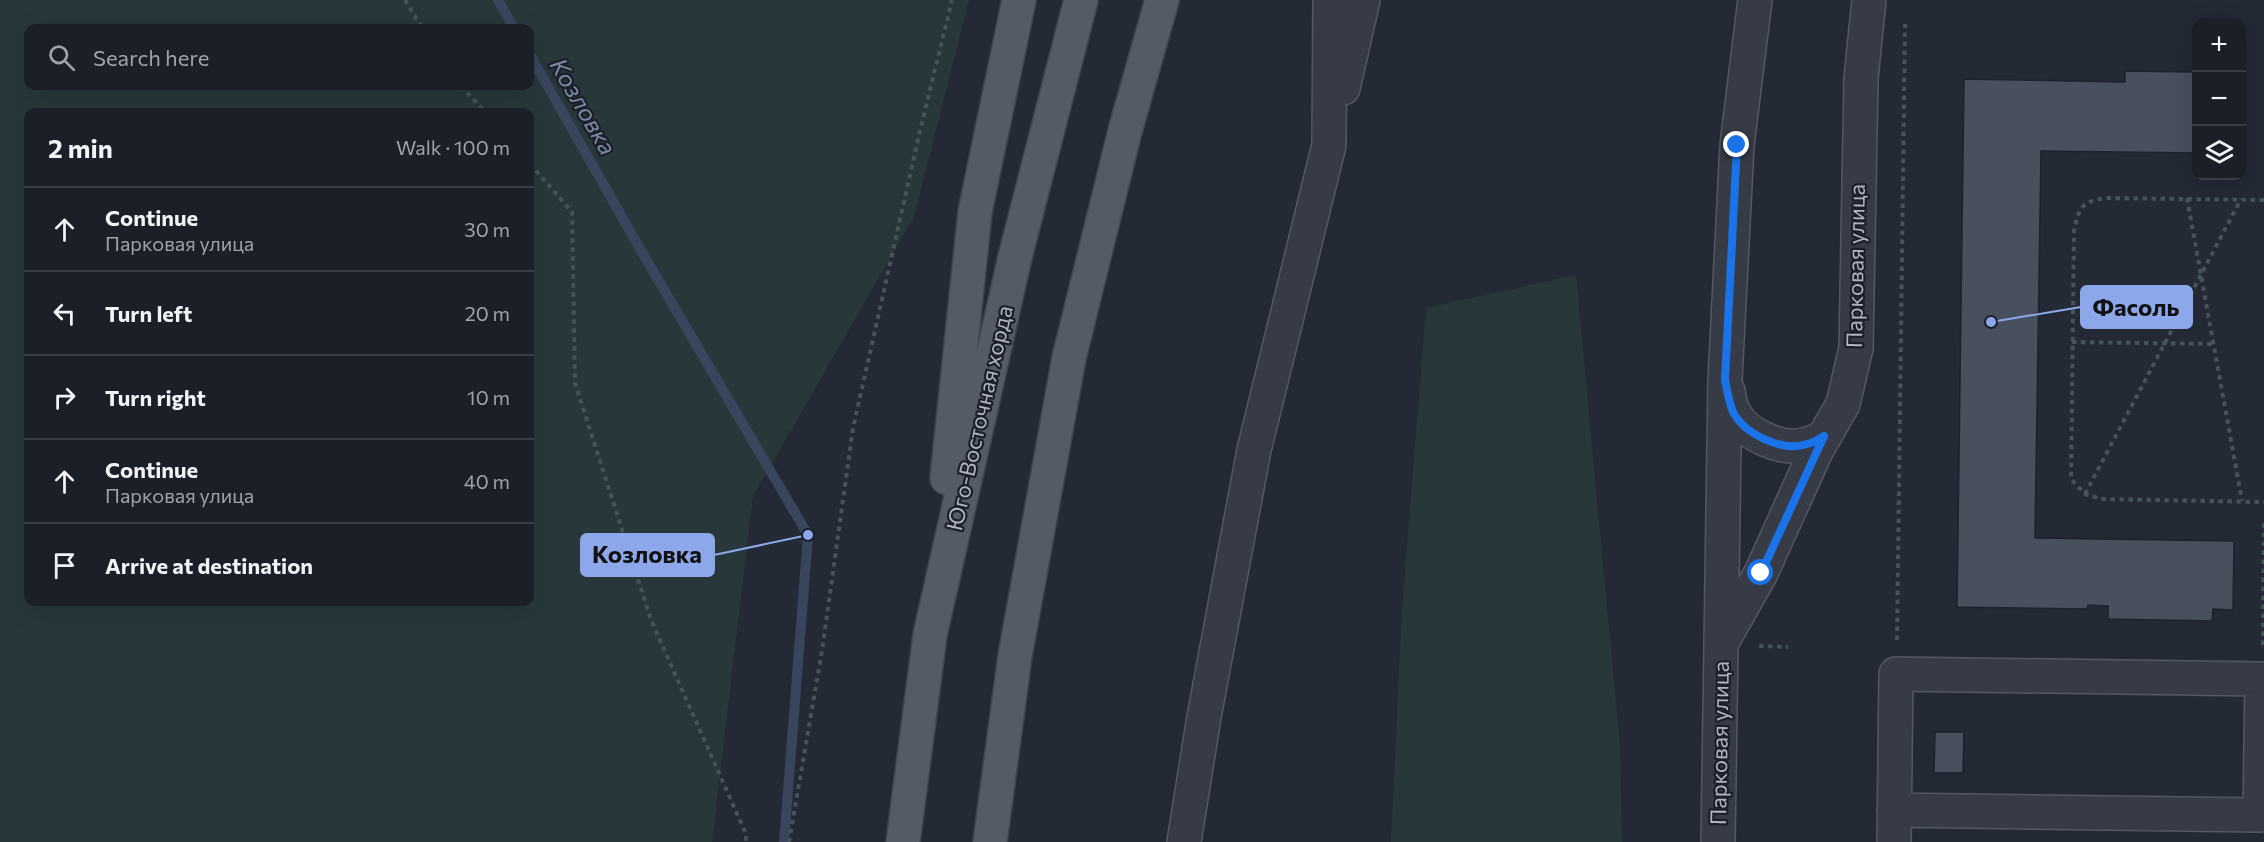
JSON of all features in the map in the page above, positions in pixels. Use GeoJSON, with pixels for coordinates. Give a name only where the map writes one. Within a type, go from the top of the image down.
{"type":"FeatureCollection","features":[{"type":"Feature","properties":{"kind":"main road"},"geometry":{"type":"LineString","coordinates":[[930,635],[975,212],[1019,0]]}},
{"type":"Feature","properties":{"kind":"main road","name":"Юго-Восточная хорда"},"geometry":{"type":"LineString","coordinates":[[903,842],[930,635],[1015,257],[1081,0]]}},
{"type":"Feature","properties":{"kind":"main road"},"geometry":{"type":"LineString","coordinates":[[990,842],[1015,656],[1069,358],[1125,130],[1162,0]]}},
{"type":"Feature","properties":{"kind":"street"},"geometry":{"type":"LineString","coordinates":[[1329,145],[1330,0]]}},
{"type":"Feature","properties":{"kind":"street"},"geometry":{"type":"LineString","coordinates":[[1184,842],[1204,717],[1254,450],[1363,0]]}},
{"type":"Feature","properties":{"kind":"street","name":"Парковая улица"},"geometry":{"type":"LineString","coordinates":[[1718,842],[1725,380],[1737,145],[1755,0]]}},
{"type":"Feature","properties":{"kind":"street","name":"Парковая улица"},"geometry":{"type":"LineString","coordinates":[[1720,645],[1761,573],[1824,436],[1843,404],[1856,348],[1857,181],[1861,78],[1869,0]]}},
{"type":"Feature","properties":{"kind":"street"},"geometry":{"type":"LineString","coordinates":[[1725,380],[1733,412],[1745,428],[1766,440],[1786,445],[1806,445],[1824,436]]}},
{"type":"Feature","properties":{"kind":"street"},"geometry":{"type":"LineString","coordinates":[[1894,810],[2260,815],[2262,679],[1896,674],[1894,810],[1894,842]]}},
{"type":"Feature","properties":{"kind":"path"},"geometry":{"type":"LineString","coordinates":[[405,0],[420,24]]}},
{"type":"Feature","properties":{"kind":"path"},"geometry":{"type":"LineString","coordinates":[[789,842],[822,651],[853,428],[952,0]]}},
{"type":"Feature","properties":{"kind":"path"},"geometry":{"type":"LineString","coordinates":[[1896,674],[1905,24]]}},
{"type":"Feature","properties":{"kind":"path"},"geometry":{"type":"LineString","coordinates":[[465,90],[481,108]]}},
{"type":"Feature","properties":{"kind":"path"},"geometry":{"type":"LineString","coordinates":[[534,169],[572,212],[575,383],[651,620],[746,834],[746,842]]}},
{"type":"Feature","properties":{"kind":"path"},"geometry":{"type":"LineString","coordinates":[[2264,200],[2105,198],[2089,200],[2079,210],[2074,231],[2071,478],[2085,494],[2101,499],[2264,502]]}},
{"type":"Feature","properties":{"kind":"path"},"geometry":{"type":"LineString","coordinates":[[2187,198],[2242,501]]}},
{"type":"Feature","properties":{"kind":"path"},"geometry":{"type":"LineString","coordinates":[[2085,494],[2241,199]]}},
{"type":"Feature","properties":{"kind":"path"},"geometry":{"type":"LineString","coordinates":[[2072,342],[2213,344]]}},
{"type":"Feature","properties":{"kind":"path"},"geometry":{"type":"LineString","coordinates":[[2262,679],[2264,522]]}},
{"type":"Feature","properties":{"kind":"shaded area"},"geometry":{"type":"Polygon","coordinates":[[[0,0],[969,0],[914,217],[753,496],[712,842],[0,842],[0,0]]]}},
{"type":"Feature","properties":{"kind":"shaded area"},"geometry":{"type":"Polygon","coordinates":[[[1576,275],[1620,746],[1622,842],[1391,842],[1402,608],[1426,308],[1576,275]]]}},
{"type":"Feature","properties":{"kind":"building"},"geometry":{"type":"Polygon","coordinates":[[[2125,71],[2192,72],[2192,153],[2041,151],[2035,538],[2234,541],[2233,610],[2213,609],[2212,621],[2108,619],[2108,606],[2088,605],[2087,609],[1957,607],[1964,79],[2125,82],[2125,71]]]}},
{"type":"Feature","properties":{"kind":"building"},"geometry":{"type":"Polygon","coordinates":[[[1935,732],[1964,732],[1963,773],[1934,773],[1935,732]]]}},
{"type":"Feature","properties":{"kind":"waterway","name":"Козловка"},"geometry":{"type":"LineString","coordinates":[[498,0],[512,24]]}},
{"type":"Feature","properties":{"kind":"waterway","name":"Козловка"},"geometry":{"type":"LineString","coordinates":[[534,62],[643,254],[808,535],[784,842]]}},
{"type":"Feature","properties":{"kind":"place","name":"Фасоль"},"geometry":{"type":"Point","coordinates":[1991,322]}},
{"type":"Feature","properties":{"kind":"place","name":"Козловка"},"geometry":{"type":"Point","coordinates":[808,535]}},
{"type":"Feature","properties":{"kind":"route"},"geometry":{"type":"LineString","coordinates":[[1737,145],[1725,380],[1733,412],[1745,428],[1766,440],[1786,445],[1806,445],[1824,436],[1761,573]]}}]}
